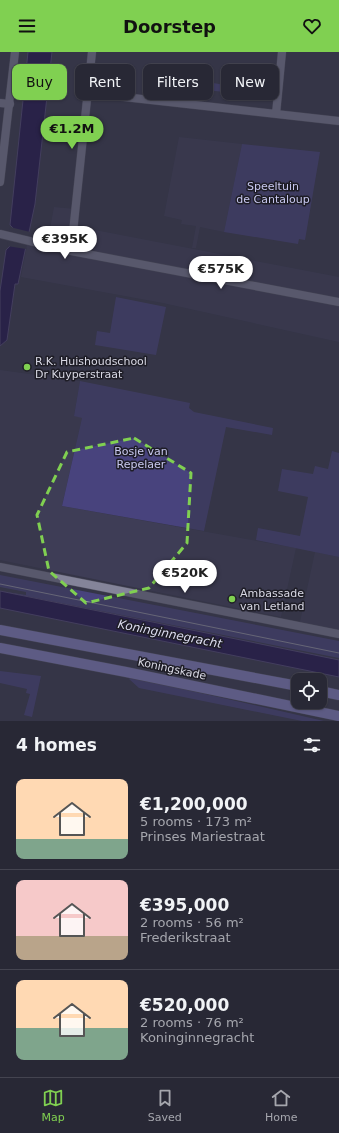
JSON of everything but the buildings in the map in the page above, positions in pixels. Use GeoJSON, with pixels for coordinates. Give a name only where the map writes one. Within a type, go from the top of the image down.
{"type":"FeatureCollection","features":[{"type":"Feature","properties":{"kind":"main road","name":"Koningskade"},"geometry":{"type":"LineString","coordinates":[[0,630],[291,685]]}},
{"type":"Feature","properties":{"kind":"main road","name":"Koningskade"},"geometry":{"type":"LineString","coordinates":[[0,648],[126,672],[339,716]]}},
{"type":"Feature","properties":{"kind":"main road"},"geometry":{"type":"LineString","coordinates":[[327,692],[339,695]]}},
{"type":"Feature","properties":{"kind":"street"},"geometry":{"type":"LineString","coordinates":[[0,182],[15,52]]}},
{"type":"Feature","properties":{"kind":"street"},"geometry":{"type":"LineString","coordinates":[[91,64],[92,52]]}},
{"type":"Feature","properties":{"kind":"street"},"geometry":{"type":"LineString","coordinates":[[276,114],[282,52]]}},
{"type":"Feature","properties":{"kind":"street"},"geometry":{"type":"LineString","coordinates":[[135,98],[339,121]]}},
{"type":"Feature","properties":{"kind":"street"},"geometry":{"type":"LineString","coordinates":[[71,251],[87,100]]}},
{"type":"Feature","properties":{"kind":"street"},"geometry":{"type":"LineString","coordinates":[[0,103],[10,104]]}},
{"type":"Feature","properties":{"kind":"street"},"geometry":{"type":"LineString","coordinates":[[0,234],[71,251],[339,302]]}},
{"type":"Feature","properties":{"kind":"street"},"geometry":{"type":"LineString","coordinates":[[0,567],[339,634]]}},
{"type":"Feature","properties":{"kind":"highlighted area"},"geometry":{"type":"Polygon","coordinates":[[[134,438],[191,473],[187,543],[149,588],[86,603],[49,571],[37,515],[67,452],[134,438]]]}},
{"type":"Feature","properties":{"kind":"shaded area"},"geometry":{"type":"Polygon","coordinates":[[[179,137],[242,144],[224,232],[200,227],[196,248],[192,248],[196,226],[181,224],[182,220],[164,216],[179,137]]]}},
{"type":"Feature","properties":{"kind":"shaded area"},"geometry":{"type":"Polygon","coordinates":[[[54,207],[75,209],[74,226],[339,277],[339,342],[163,303],[21,277],[28,241],[47,245],[54,207]]]}},
{"type":"Feature","properties":{"kind":"shaded area"},"geometry":{"type":"Polygon","coordinates":[[[0,370],[80,381],[74,415],[82,418],[62,506],[296,548],[281,617],[0,560],[0,370]]]}},
{"type":"Feature","properties":{"kind":"shaded area"},"geometry":{"type":"Polygon","coordinates":[[[315,552],[339,557],[339,630],[300,622],[315,552]]]}},
{"type":"Feature","properties":{"kind":"green space"},"geometry":{"type":"Polygon","coordinates":[[[213,83],[221,84],[221,92],[213,91],[213,83]]]}},
{"type":"Feature","properties":{"kind":"green space","name":"Speeltuin de Cantaloup"},"geometry":{"type":"Polygon","coordinates":[[[242,144],[320,152],[305,240],[299,239],[298,244],[224,232],[242,144]]]}},
{"type":"Feature","properties":{"kind":"green space"},"geometry":{"type":"Polygon","coordinates":[[[116,297],[166,307],[156,355],[95,345],[97,331],[110,333],[116,297]]]}},
{"type":"Feature","properties":{"kind":"green space","name":"Bosje van Repelaer"},"geometry":{"type":"Polygon","coordinates":[[[80,381],[190,403],[189,408],[194,412],[273,428],[272,435],[226,427],[204,531],[62,506],[82,418],[74,416],[80,381]]]}},
{"type":"Feature","properties":{"kind":"green space"},"geometry":{"type":"Polygon","coordinates":[[[332,451],[339,453],[339,557],[256,540],[258,528],[300,536],[308,497],[278,491],[282,469],[313,474],[315,466],[328,469],[332,451]]]}},
{"type":"Feature","properties":{"kind":"green space"},"geometry":{"type":"Polygon","coordinates":[[[0,575],[339,641],[339,658],[0,591],[26,595],[26,592],[0,587],[0,575]]]}},
{"type":"Feature","properties":{"kind":"green space"},"geometry":{"type":"Polygon","coordinates":[[[0,671],[41,676],[32,717],[24,715],[30,694],[26,693],[27,689],[0,683],[0,671]]]}},
{"type":"Feature","properties":{"kind":"green space"},"geometry":{"type":"Polygon","coordinates":[[[131,677],[324,721],[302,721],[139,688],[129,679],[131,677]]]}},
{"type":"Feature","properties":{"kind":"water"},"geometry":{"type":"Polygon","coordinates":[[[28,52],[52,52],[51,64],[27,64],[28,52]]]}},
{"type":"Feature","properties":{"kind":"water"},"geometry":{"type":"Polygon","coordinates":[[[23,100],[47,100],[35,204],[18,284],[15,284],[7,340],[0,346],[0,291],[6,250],[10,246],[13,228],[10,225],[23,100]]]}},
{"type":"Feature","properties":{"kind":"water","name":"Koninginnegracht"},"geometry":{"type":"Polygon","coordinates":[[[0,591],[339,660],[339,677],[327,675],[327,673],[319,673],[0,608],[0,591]]]}},
{"type":"Feature","properties":{"kind":"pier"},"geometry":{"type":"Polygon","coordinates":[[[10,227],[30,232],[26,249],[7,246],[10,227]]]}},
{"type":"Feature","properties":{"kind":"tram line"},"geometry":{"type":"LineString","coordinates":[[0,584],[339,653]]}},
{"type":"Feature","properties":{"kind":"place","name":"R.K. Huishoudschool Dr Kuyperstraat"},"geometry":{"type":"Point","coordinates":[27,367]}},
{"type":"Feature","properties":{"kind":"place","name":"Ambassade van Letland"},"geometry":{"type":"Point","coordinates":[232,599]}}]}
